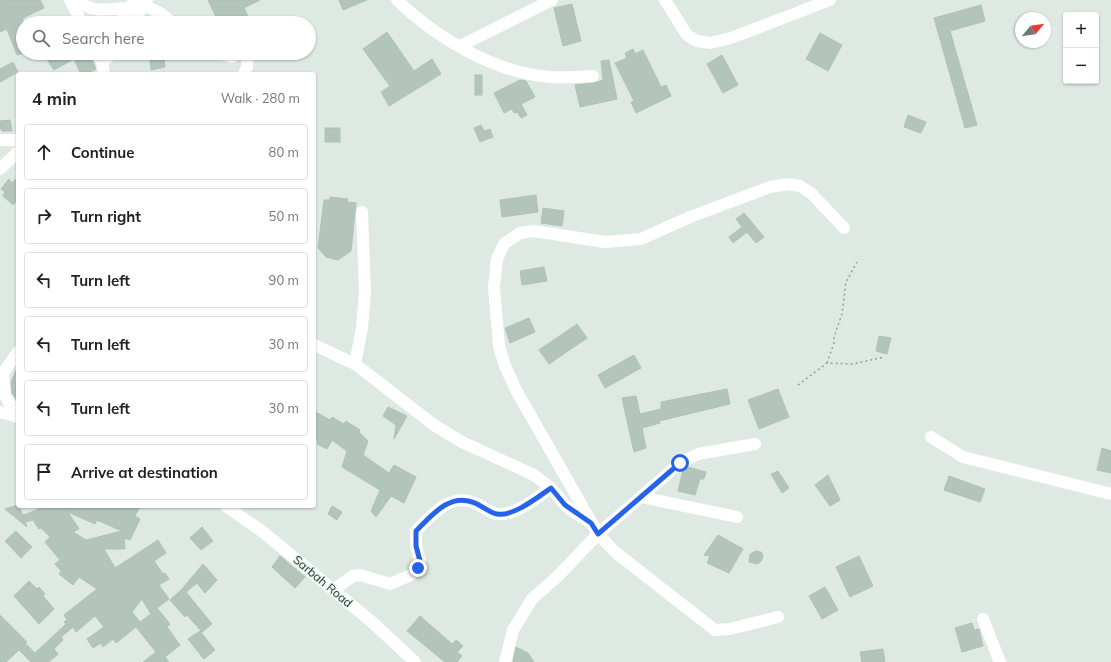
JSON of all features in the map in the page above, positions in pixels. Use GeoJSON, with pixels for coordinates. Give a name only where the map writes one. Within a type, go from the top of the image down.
{"type":"FeatureCollection","features":[{"type":"Feature","properties":{"kind":"street"},"geometry":{"type":"LineString","coordinates":[[70,0],[78,16]]}},
{"type":"Feature","properties":{"kind":"street"},"geometry":{"type":"LineString","coordinates":[[76,0],[88,8],[102,11],[139,3],[164,16]]}},
{"type":"Feature","properties":{"kind":"street"},"geometry":{"type":"LineString","coordinates":[[398,0],[416,18],[480,58],[513,69],[550,77],[593,76]]}},
{"type":"Feature","properties":{"kind":"street"},"geometry":{"type":"LineString","coordinates":[[460,46],[552,0]]}},
{"type":"Feature","properties":{"kind":"street"},"geometry":{"type":"LineString","coordinates":[[665,0],[687,35],[697,41],[710,43],[731,38],[830,0]]}},
{"type":"Feature","properties":{"kind":"street"},"geometry":{"type":"LineString","coordinates":[[126,16],[139,3]]}},
{"type":"Feature","properties":{"kind":"street"},"geometry":{"type":"LineString","coordinates":[[135,16],[139,3]]}},
{"type":"Feature","properties":{"kind":"street"},"geometry":{"type":"LineString","coordinates":[[245,72],[248,60]]}},
{"type":"Feature","properties":{"kind":"street"},"geometry":{"type":"LineString","coordinates":[[0,140],[16,140]]}},
{"type":"Feature","properties":{"kind":"street"},"geometry":{"type":"LineString","coordinates":[[0,169],[16,154]]}},
{"type":"Feature","properties":{"kind":"street"},"geometry":{"type":"LineString","coordinates":[[778,616],[730,629],[715,630],[615,552],[598,534],[516,390],[504,366],[498,340],[494,286],[497,259],[504,244],[520,233],[534,231],[605,242],[641,239],[690,217],[770,187],[788,184],[800,186],[811,193],[844,228]]}},
{"type":"Feature","properties":{"kind":"street"},"geometry":{"type":"LineString","coordinates":[[355,364],[362,328],[365,291],[362,212]]}},
{"type":"Feature","properties":{"kind":"street"},"geometry":{"type":"LineString","coordinates":[[316,346],[355,364],[434,425],[462,442],[534,476],[551,488],[565,505],[591,523]]}},
{"type":"Feature","properties":{"kind":"street"},"geometry":{"type":"LineString","coordinates":[[16,355],[2,375],[6,396],[16,414]]}},
{"type":"Feature","properties":{"kind":"street"},"geometry":{"type":"LineString","coordinates":[[0,412],[16,416]]}},
{"type":"Feature","properties":{"kind":"street"},"geometry":{"type":"LineString","coordinates":[[931,437],[963,457],[1111,494]]}},
{"type":"Feature","properties":{"kind":"street"},"geometry":{"type":"LineString","coordinates":[[505,662],[513,630],[532,599],[558,576],[598,534],[680,463],[698,454],[755,444]]}},
{"type":"Feature","properties":{"kind":"street"},"geometry":{"type":"LineString","coordinates":[[333,590],[353,576],[360,575],[390,584],[411,576],[418,568],[420,561],[416,546],[416,531],[444,504],[459,500],[474,502],[496,514],[503,514],[528,504],[551,488]]}},
{"type":"Feature","properties":{"kind":"street"},"geometry":{"type":"LineString","coordinates":[[641,497],[737,517]]}},
{"type":"Feature","properties":{"kind":"street","name":"Sarbah Road"},"geometry":{"type":"LineString","coordinates":[[229,508],[263,532],[372,622],[415,662]]}},
{"type":"Feature","properties":{"kind":"street"},"geometry":{"type":"LineString","coordinates":[[983,619],[1000,662]]}},
{"type":"Feature","properties":{"kind":"path"},"geometry":{"type":"LineString","coordinates":[[798,385],[827,363],[842,314],[846,282],[857,262]]}},
{"type":"Feature","properties":{"kind":"path"},"geometry":{"type":"LineString","coordinates":[[827,363],[853,364],[884,357]]}},
{"type":"Feature","properties":{"kind":"building"},"geometry":{"type":"Polygon","coordinates":[[[0,0],[40,0],[44,8],[27,16],[16,16],[16,52],[7,29],[0,32],[0,0]]]}},
{"type":"Feature","properties":{"kind":"building"},"geometry":{"type":"Polygon","coordinates":[[[208,0],[260,0],[244,8],[248,16],[216,16],[208,0]]]}},
{"type":"Feature","properties":{"kind":"building"},"geometry":{"type":"Polygon","coordinates":[[[339,0],[367,0],[343,10],[339,0]]]}},
{"type":"Feature","properties":{"kind":"building"},"geometry":{"type":"Polygon","coordinates":[[[572,4],[581,41],[563,46],[554,8],[572,4]]]}},
{"type":"Feature","properties":{"kind":"building"},"geometry":{"type":"Polygon","coordinates":[[[981,5],[985,21],[950,31],[977,125],[965,128],[934,18],[981,5]]]}},
{"type":"Feature","properties":{"kind":"building"},"geometry":{"type":"Polygon","coordinates":[[[387,32],[414,71],[432,59],[441,74],[389,106],[381,92],[390,86],[363,49],[387,32]]]}},
{"type":"Feature","properties":{"kind":"building"},"geometry":{"type":"Polygon","coordinates":[[[820,33],[842,45],[828,71],[806,59],[820,33]]]}},
{"type":"Feature","properties":{"kind":"building"},"geometry":{"type":"Polygon","coordinates":[[[633,49],[635,54],[643,50],[661,87],[666,85],[671,96],[636,113],[631,102],[634,101],[615,63],[627,58],[625,53],[633,49]]]}},
{"type":"Feature","properties":{"kind":"building"},"geometry":{"type":"Polygon","coordinates":[[[722,55],[738,85],[723,93],[707,64],[722,55]]]}},
{"type":"Feature","properties":{"kind":"building"},"geometry":{"type":"Polygon","coordinates":[[[48,60],[72,60],[54,70],[48,60]]]}},
{"type":"Feature","properties":{"kind":"building"},"geometry":{"type":"Polygon","coordinates":[[[74,60],[92,60],[96,69],[90,72],[80,72],[74,60]]]}},
{"type":"Feature","properties":{"kind":"building"},"geometry":{"type":"Polygon","coordinates":[[[150,60],[164,60],[165,67],[151,70],[150,60]]]}},
{"type":"Feature","properties":{"kind":"building"},"geometry":{"type":"Polygon","coordinates":[[[609,60],[617,99],[580,107],[575,85],[594,83],[603,80],[601,61],[609,60]]]}},
{"type":"Feature","properties":{"kind":"building"},"geometry":{"type":"Polygon","coordinates":[[[13,62],[18,72],[0,82],[0,69],[13,62]]]}},
{"type":"Feature","properties":{"kind":"building"},"geometry":{"type":"Polygon","coordinates":[[[475,75],[482,75],[482,95],[475,95],[475,75]]]}},
{"type":"Feature","properties":{"kind":"building"},"geometry":{"type":"Polygon","coordinates":[[[520,80],[526,81],[535,97],[521,104],[527,115],[521,118],[517,112],[514,113],[512,109],[504,113],[494,93],[520,80]]]}},
{"type":"Feature","properties":{"kind":"building"},"geometry":{"type":"Polygon","coordinates":[[[908,115],[926,122],[921,133],[904,127],[908,115]]]}},
{"type":"Feature","properties":{"kind":"building"},"geometry":{"type":"Polygon","coordinates":[[[10,120],[12,131],[2,131],[2,129],[0,129],[0,121],[10,120]]]}},
{"type":"Feature","properties":{"kind":"building"},"geometry":{"type":"Polygon","coordinates":[[[481,125],[484,131],[490,129],[493,137],[480,142],[474,128],[481,125]]]}},
{"type":"Feature","properties":{"kind":"building"},"geometry":{"type":"Polygon","coordinates":[[[325,128],[340,128],[340,142],[325,142],[325,128]]]}},
{"type":"Feature","properties":{"kind":"building"},"geometry":{"type":"Polygon","coordinates":[[[9,179],[11,183],[16,179],[16,201],[13,205],[3,196],[5,192],[1,189],[9,179]]]}},
{"type":"Feature","properties":{"kind":"building"},"geometry":{"type":"Polygon","coordinates":[[[536,195],[538,212],[502,217],[500,200],[536,195]]]}},
{"type":"Feature","properties":{"kind":"building"},"geometry":{"type":"Polygon","coordinates":[[[330,197],[348,199],[347,202],[356,203],[351,251],[338,260],[326,257],[318,248],[324,200],[330,200],[330,197]]]}},
{"type":"Feature","properties":{"kind":"building"},"geometry":{"type":"Polygon","coordinates":[[[543,208],[564,211],[562,226],[541,223],[543,208]]]}},
{"type":"Feature","properties":{"kind":"building"},"geometry":{"type":"Polygon","coordinates":[[[744,213],[764,237],[756,243],[747,232],[733,243],[729,237],[742,227],[736,219],[744,213]]]}},
{"type":"Feature","properties":{"kind":"building"},"geometry":{"type":"Polygon","coordinates":[[[544,267],[547,281],[522,285],[520,271],[544,267]]]}},
{"type":"Feature","properties":{"kind":"building"},"geometry":{"type":"Polygon","coordinates":[[[529,318],[535,332],[510,343],[505,328],[529,318]]]}},
{"type":"Feature","properties":{"kind":"building"},"geometry":{"type":"Polygon","coordinates":[[[577,324],[587,338],[549,364],[539,350],[577,324]]]}},
{"type":"Feature","properties":{"kind":"building"},"geometry":{"type":"Polygon","coordinates":[[[879,336],[891,338],[887,354],[876,351],[879,336]]]}},
{"type":"Feature","properties":{"kind":"building"},"geometry":{"type":"Polygon","coordinates":[[[634,355],[641,368],[605,388],[598,375],[634,355]]]}},
{"type":"Feature","properties":{"kind":"building"},"geometry":{"type":"Polygon","coordinates":[[[16,371],[16,399],[12,393],[11,382],[16,371]]]}},
{"type":"Feature","properties":{"kind":"building"},"geometry":{"type":"Polygon","coordinates":[[[727,389],[730,404],[659,421],[660,423],[642,428],[646,448],[634,452],[622,398],[636,396],[640,414],[661,409],[661,402],[727,389]]]}},
{"type":"Feature","properties":{"kind":"building"},"geometry":{"type":"Polygon","coordinates":[[[778,389],[789,417],[759,429],[748,400],[778,389]]]}},
{"type":"Feature","properties":{"kind":"building"},"geometry":{"type":"Polygon","coordinates":[[[388,407],[407,416],[394,439],[396,425],[383,416],[388,407]]]}},
{"type":"Feature","properties":{"kind":"building"},"geometry":{"type":"Polygon","coordinates":[[[316,412],[330,420],[332,417],[344,424],[346,421],[360,430],[359,432],[368,441],[363,455],[389,473],[394,465],[416,477],[404,503],[391,496],[376,517],[371,511],[380,490],[342,467],[347,451],[332,440],[327,449],[317,444],[318,441],[316,440],[316,412]]]}},
{"type":"Feature","properties":{"kind":"building"},"geometry":{"type":"Polygon","coordinates":[[[1102,448],[1111,451],[1111,473],[1097,470],[1102,448]]]}},
{"type":"Feature","properties":{"kind":"building"},"geometry":{"type":"Polygon","coordinates":[[[688,467],[706,472],[704,479],[700,479],[695,495],[678,491],[683,470],[688,467]]]}},
{"type":"Feature","properties":{"kind":"building"},"geometry":{"type":"Polygon","coordinates":[[[778,471],[789,488],[782,493],[771,474],[778,471]]]}},
{"type":"Feature","properties":{"kind":"building"},"geometry":{"type":"Polygon","coordinates":[[[828,475],[840,500],[830,506],[815,485],[828,475]]]}},
{"type":"Feature","properties":{"kind":"building"},"geometry":{"type":"Polygon","coordinates":[[[949,476],[985,489],[980,502],[944,490],[949,476]]]}},
{"type":"Feature","properties":{"kind":"building"},"geometry":{"type":"Polygon","coordinates":[[[16,506],[16,508],[20,508],[23,515],[37,510],[38,508],[139,508],[135,516],[140,519],[130,540],[124,538],[125,549],[104,549],[115,568],[158,540],[166,553],[154,561],[163,574],[165,573],[169,579],[159,585],[169,599],[157,608],[170,624],[167,627],[180,645],[165,657],[169,662],[143,662],[156,652],[136,627],[116,643],[113,639],[103,647],[101,643],[93,648],[87,639],[104,627],[95,616],[76,632],[73,627],[61,637],[63,640],[54,649],[58,654],[49,662],[31,662],[19,650],[6,662],[0,662],[0,615],[27,642],[25,643],[35,653],[66,624],[64,622],[67,620],[64,615],[97,589],[79,577],[73,585],[59,574],[61,571],[55,564],[60,560],[45,542],[50,537],[41,528],[39,529],[33,520],[25,522],[27,527],[5,509],[16,506]],[[68,512],[79,529],[73,532],[86,540],[122,531],[97,520],[95,524],[68,512]],[[142,599],[132,612],[140,622],[151,614],[142,599]]]}},
{"type":"Feature","properties":{"kind":"building"},"geometry":{"type":"Polygon","coordinates":[[[332,506],[342,512],[337,520],[328,514],[332,506]]]}},
{"type":"Feature","properties":{"kind":"building"},"geometry":{"type":"Polygon","coordinates":[[[202,527],[213,541],[201,550],[190,538],[202,527]]]}},
{"type":"Feature","properties":{"kind":"building"},"geometry":{"type":"Polygon","coordinates":[[[16,531],[32,547],[21,558],[5,541],[16,531]]]}},
{"type":"Feature","properties":{"kind":"building"},"geometry":{"type":"Polygon","coordinates":[[[718,535],[743,549],[729,573],[707,563],[710,556],[704,555],[718,535]]]}},
{"type":"Feature","properties":{"kind":"building"},"geometry":{"type":"Polygon","coordinates":[[[756,551],[761,552],[763,555],[762,560],[758,564],[749,562],[750,554],[756,551]]]}},
{"type":"Feature","properties":{"kind":"building"},"geometry":{"type":"Polygon","coordinates":[[[280,556],[305,577],[295,588],[272,567],[280,556]]]}},
{"type":"Feature","properties":{"kind":"building"},"geometry":{"type":"Polygon","coordinates":[[[859,556],[873,586],[850,597],[836,567],[859,556]]]}},
{"type":"Feature","properties":{"kind":"building"},"geometry":{"type":"Polygon","coordinates":[[[203,564],[217,580],[205,593],[197,583],[186,592],[212,624],[202,632],[187,615],[185,617],[170,600],[182,589],[203,564]]]}},
{"type":"Feature","properties":{"kind":"building"},"geometry":{"type":"Polygon","coordinates":[[[29,581],[37,589],[39,587],[45,594],[43,596],[54,609],[39,624],[14,596],[29,581]]]}},
{"type":"Feature","properties":{"kind":"building"},"geometry":{"type":"Polygon","coordinates":[[[825,587],[838,610],[822,619],[809,596],[825,587]]]}},
{"type":"Feature","properties":{"kind":"building"},"geometry":{"type":"Polygon","coordinates":[[[420,616],[452,644],[456,640],[463,646],[457,652],[462,656],[457,662],[445,662],[407,631],[420,616]]]}},
{"type":"Feature","properties":{"kind":"building"},"geometry":{"type":"Polygon","coordinates":[[[972,623],[974,630],[979,629],[983,646],[962,652],[955,628],[972,623]]]}},
{"type":"Feature","properties":{"kind":"building"},"geometry":{"type":"Polygon","coordinates":[[[200,631],[215,650],[204,659],[188,639],[200,631]]]}},
{"type":"Feature","properties":{"kind":"building"},"geometry":{"type":"Polygon","coordinates":[[[516,647],[528,653],[534,662],[513,662],[516,647]]]}},
{"type":"Feature","properties":{"kind":"building"},"geometry":{"type":"Polygon","coordinates":[[[883,649],[885,662],[862,662],[860,652],[883,649]]]}},
{"type":"Feature","properties":{"kind":"route"},"geometry":{"type":"LineString","coordinates":[[418,568],[420,561],[416,546],[416,531],[444,504],[459,500],[474,502],[496,514],[509,513],[528,504],[551,488],[565,505],[591,523],[598,534],[680,463]]}}]}
